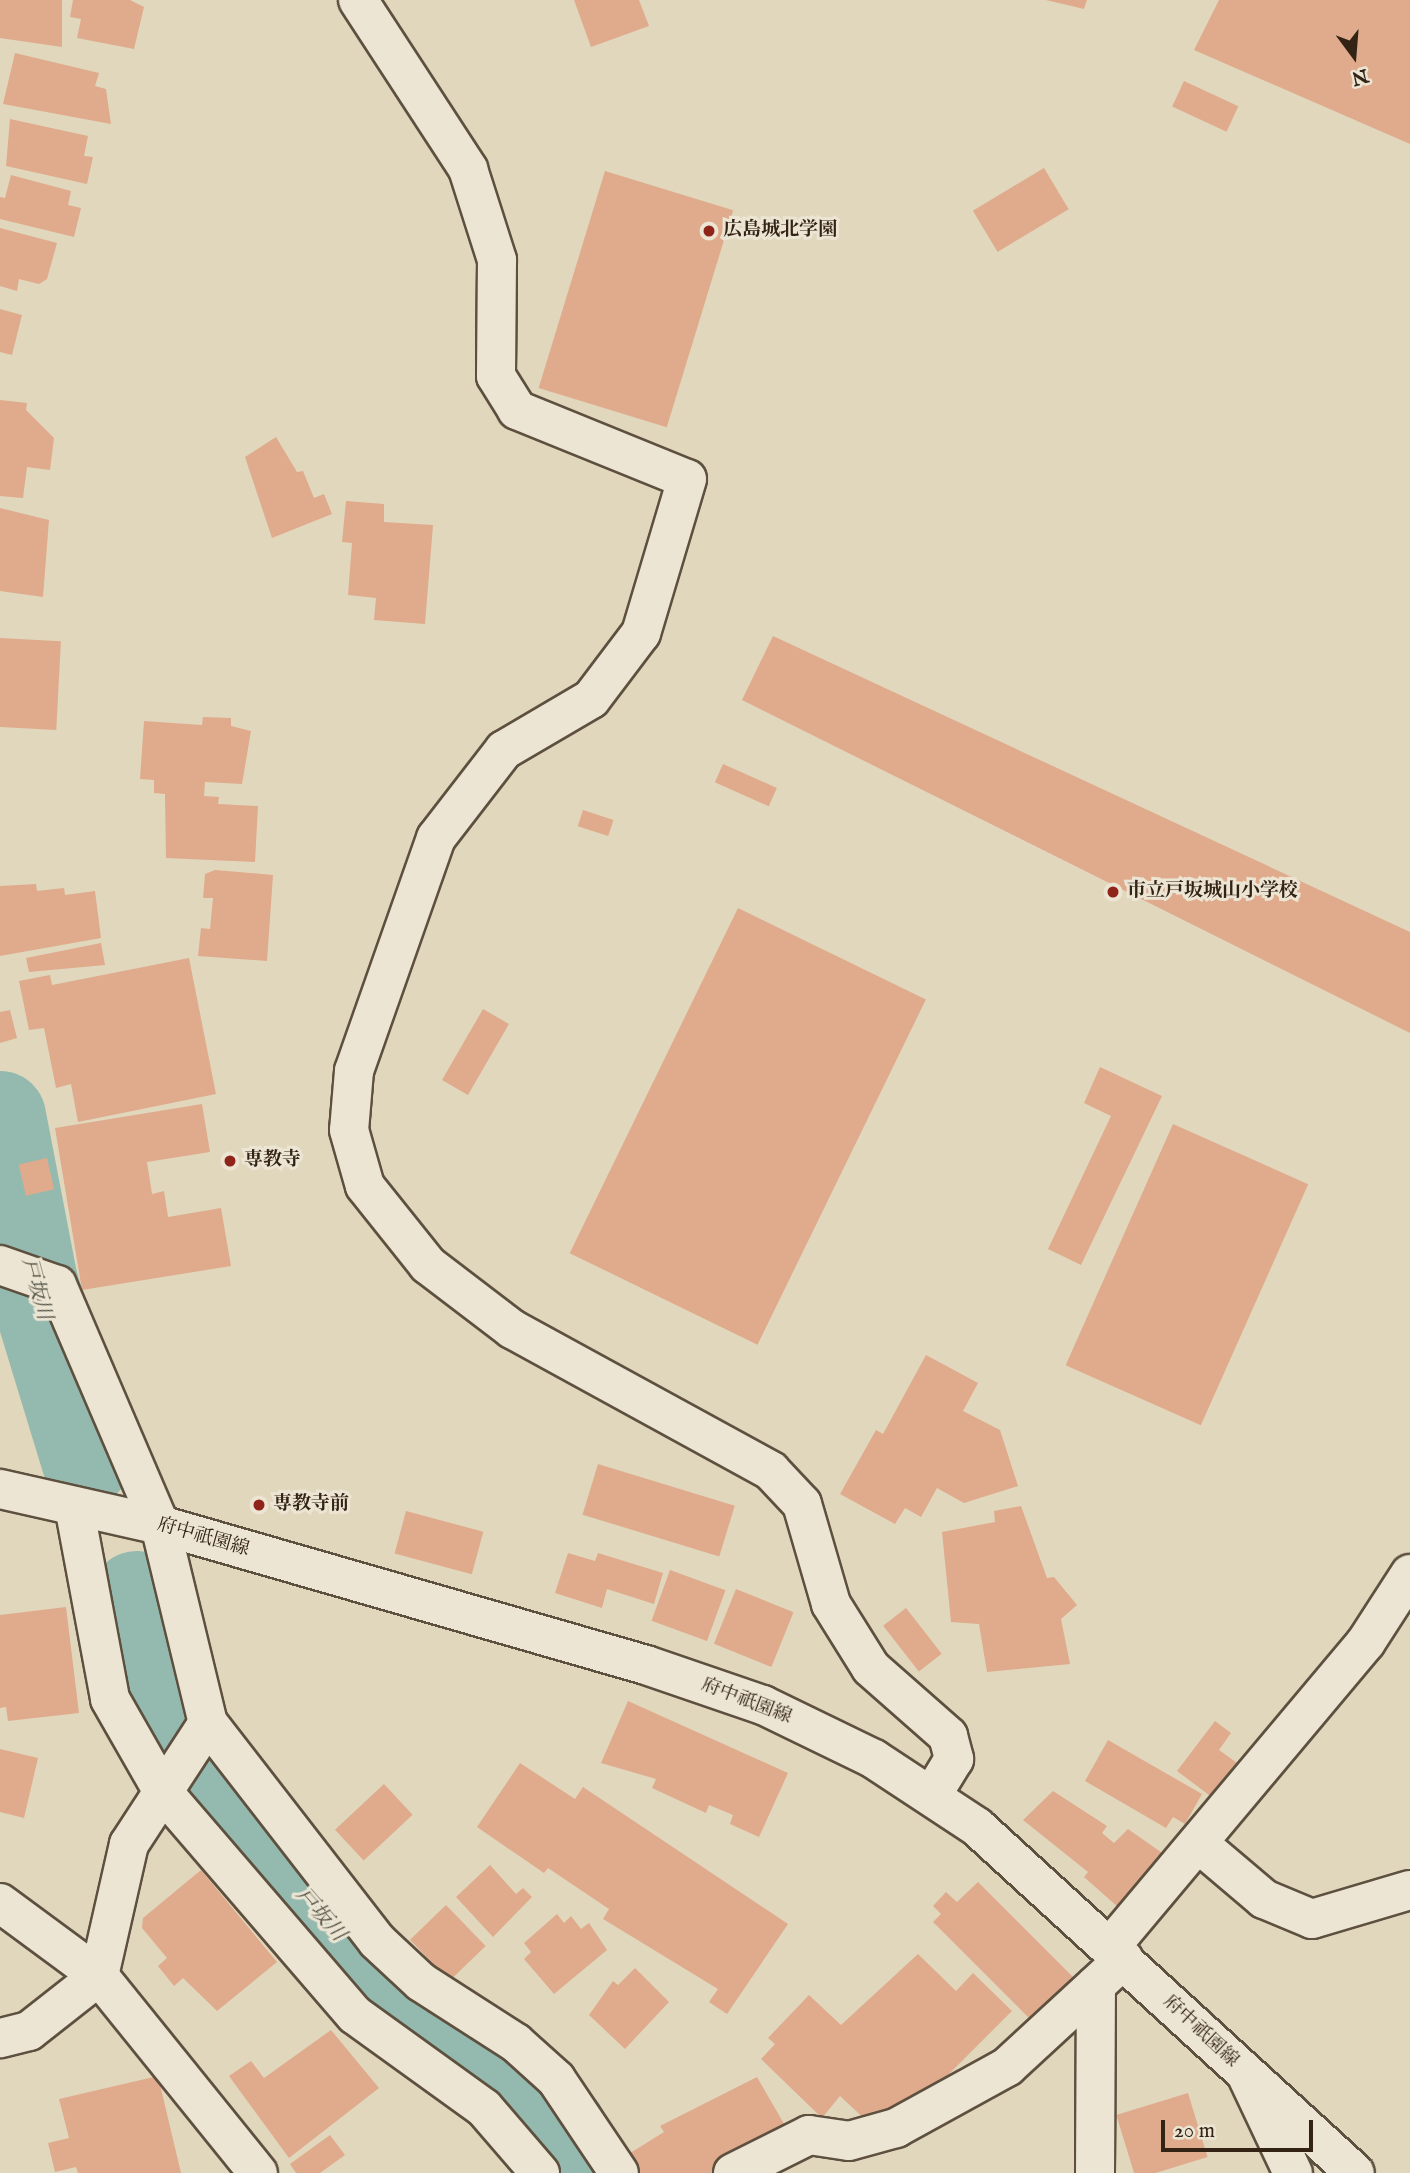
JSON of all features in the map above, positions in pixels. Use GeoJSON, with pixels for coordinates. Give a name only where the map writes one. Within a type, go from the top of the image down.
{"type":"FeatureCollection","features":[{"type":"Feature","properties":{"kind":"street"},"geometry":{"type":"LineString","coordinates":[[358,0],[468,169],[497,260],[496,376],[517,410],[687,479],[640,633],[591,699],[504,750],[436,838],[354,1071],[349,1130],[365,1186],[428,1265],[512,1329],[771,1471],[802,1504],[831,1604],[871,1668],[948,1736],[954,1759],[932,1795]]}},
{"type":"Feature","properties":{"kind":"street"},"geometry":{"type":"LineString","coordinates":[[0,1265],[57,1285],[160,1525],[208,1723],[377,1941],[421,1982],[516,2043],[556,2079],[620,2173]]}},
{"type":"Feature","properties":{"kind":"street","name":"府中祇園線"},"geometry":{"type":"LineString","coordinates":[[0,1489],[160,1525],[763,1705],[932,1795],[1117,1953],[1248,2077],[1355,2173]]}},
{"type":"Feature","properties":{"kind":"street"},"geometry":{"type":"LineString","coordinates":[[74,1506],[110,1699],[163,1792],[355,2015],[484,2108],[540,2173]]}},
{"type":"Feature","properties":{"kind":"street"},"geometry":{"type":"LineString","coordinates":[[733,2173],[809,2135],[849,2141],[896,2128],[1007,2067],[1096,1985],[1198,1843],[1366,1642],[1410,1574]]}},
{"type":"Feature","properties":{"kind":"street"},"geometry":{"type":"LineString","coordinates":[[0,2038],[29,2031],[99,1976],[129,1844],[208,1723]]}},
{"type":"Feature","properties":{"kind":"street"},"geometry":{"type":"LineString","coordinates":[[1198,1843],[1264,1899],[1312,1919],[1410,1890]]}},
{"type":"Feature","properties":{"kind":"street"},"geometry":{"type":"LineString","coordinates":[[0,1903],[99,1976],[258,2173]]}},
{"type":"Feature","properties":{"kind":"street"},"geometry":{"type":"LineString","coordinates":[[1095,2173],[1096,1985]]}},
{"type":"Feature","properties":{"kind":"street"},"geometry":{"type":"LineString","coordinates":[[1248,2077],[1293,2173]]}},
{"type":"Feature","properties":{"kind":"building"},"geometry":{"type":"Polygon","coordinates":[[[0,0],[62,0],[62,47],[0,38],[0,0]]]}},
{"type":"Feature","properties":{"kind":"building"},"geometry":{"type":"Polygon","coordinates":[[[73,0],[130,0],[144,7],[134,49],[77,38],[81,19],[70,17],[73,0]]]}},
{"type":"Feature","properties":{"kind":"building"},"geometry":{"type":"Polygon","coordinates":[[[574,0],[639,0],[649,26],[591,47],[574,0]]]}},
{"type":"Feature","properties":{"kind":"building"},"geometry":{"type":"Polygon","coordinates":[[[1046,0],[1087,0],[1084,9],[1046,0]]]}},
{"type":"Feature","properties":{"kind":"building"},"geometry":{"type":"Polygon","coordinates":[[[1219,0],[1410,0],[1410,144],[1194,50],[1219,0]]]}},
{"type":"Feature","properties":{"kind":"building"},"geometry":{"type":"Polygon","coordinates":[[[15,53],[99,73],[95,86],[106,89],[111,124],[3,104],[15,53]]]}},
{"type":"Feature","properties":{"kind":"building"},"geometry":{"type":"Polygon","coordinates":[[[1184,81],[1238,106],[1227,132],[1172,106],[1184,81]]]}},
{"type":"Feature","properties":{"kind":"building"},"geometry":{"type":"Polygon","coordinates":[[[10,119],[88,136],[84,156],[93,157],[87,184],[6,166],[10,119]]]}},
{"type":"Feature","properties":{"kind":"building"},"geometry":{"type":"Polygon","coordinates":[[[1044,168],[1069,209],[998,252],[973,211],[1044,168]]]}},
{"type":"Feature","properties":{"kind":"building"},"geometry":{"type":"Polygon","coordinates":[[[605,171],[733,210],[667,427],[539,388],[605,171]]]}},
{"type":"Feature","properties":{"kind":"building"},"geometry":{"type":"Polygon","coordinates":[[[11,175],[71,191],[68,205],[81,208],[74,237],[0,219],[0,197],[5,198],[11,175]]]}},
{"type":"Feature","properties":{"kind":"building"},"geometry":{"type":"Polygon","coordinates":[[[0,228],[57,243],[47,279],[39,284],[19,279],[17,291],[0,286],[0,228]]]}},
{"type":"Feature","properties":{"kind":"building"},"geometry":{"type":"Polygon","coordinates":[[[0,309],[22,315],[12,355],[0,352],[0,309]]]}},
{"type":"Feature","properties":{"kind":"building"},"geometry":{"type":"Polygon","coordinates":[[[0,400],[27,403],[26,410],[54,438],[50,470],[27,467],[23,498],[0,496],[0,400]]]}},
{"type":"Feature","properties":{"kind":"building"},"geometry":{"type":"Polygon","coordinates":[[[276,437],[297,472],[303,471],[314,498],[324,494],[332,514],[272,538],[245,457],[276,437]]]}},
{"type":"Feature","properties":{"kind":"building"},"geometry":{"type":"Polygon","coordinates":[[[346,501],[384,504],[384,522],[433,525],[425,624],[374,620],[376,598],[348,595],[352,543],[342,542],[346,501]]]}},
{"type":"Feature","properties":{"kind":"building"},"geometry":{"type":"Polygon","coordinates":[[[0,508],[49,520],[43,597],[0,591],[0,508]]]}},
{"type":"Feature","properties":{"kind":"building"},"geometry":{"type":"Polygon","coordinates":[[[773,636],[1410,932],[1410,1033],[742,700],[773,636]]]}},
{"type":"Feature","properties":{"kind":"building"},"geometry":{"type":"Polygon","coordinates":[[[0,638],[61,641],[56,730],[0,727],[0,638]]]}},
{"type":"Feature","properties":{"kind":"building"},"geometry":{"type":"Polygon","coordinates":[[[203,717],[231,718],[231,726],[251,731],[242,784],[205,782],[204,796],[219,797],[218,804],[258,806],[255,862],[166,858],[165,794],[154,793],[154,780],[140,779],[144,721],[202,725],[203,717]]]}},
{"type":"Feature","properties":{"kind":"building"},"geometry":{"type":"Polygon","coordinates":[[[723,764],[777,788],[769,806],[715,782],[723,764]]]}},
{"type":"Feature","properties":{"kind":"building"},"geometry":{"type":"Polygon","coordinates":[[[583,810],[613,820],[608,836],[578,826],[583,810]]]}},
{"type":"Feature","properties":{"kind":"building"},"geometry":{"type":"Polygon","coordinates":[[[215,870],[273,875],[267,961],[198,956],[201,928],[210,929],[213,898],[203,898],[205,874],[215,870]]]}},
{"type":"Feature","properties":{"kind":"building"},"geometry":{"type":"Polygon","coordinates":[[[36,884],[37,891],[64,888],[65,895],[95,891],[101,938],[0,956],[0,886],[36,884]]]}},
{"type":"Feature","properties":{"kind":"building"},"geometry":{"type":"Polygon","coordinates":[[[738,908],[926,1000],[758,1345],[570,1253],[738,908]]]}},
{"type":"Feature","properties":{"kind":"building"},"geometry":{"type":"Polygon","coordinates":[[[101,943],[105,965],[29,972],[26,958],[101,943]]]}},
{"type":"Feature","properties":{"kind":"building"},"geometry":{"type":"Polygon","coordinates":[[[189,958],[216,1094],[78,1122],[71,1084],[56,1088],[44,1028],[29,1030],[19,981],[50,975],[52,985],[189,958]]]}},
{"type":"Feature","properties":{"kind":"building"},"geometry":{"type":"Polygon","coordinates":[[[483,1009],[509,1024],[468,1095],[442,1080],[483,1009]]]}},
{"type":"Feature","properties":{"kind":"building"},"geometry":{"type":"Polygon","coordinates":[[[10,1010],[17,1038],[0,1043],[0,1012],[10,1010]]]}},
{"type":"Feature","properties":{"kind":"building"},"geometry":{"type":"Polygon","coordinates":[[[1100,1067],[1162,1096],[1081,1265],[1048,1249],[1111,1116],[1084,1103],[1100,1067]]]}},
{"type":"Feature","properties":{"kind":"building"},"geometry":{"type":"Polygon","coordinates":[[[202,1104],[210,1152],[147,1162],[152,1194],[164,1191],[168,1217],[221,1208],[231,1266],[82,1290],[55,1128],[202,1104]]]}},
{"type":"Feature","properties":{"kind":"building"},"geometry":{"type":"Polygon","coordinates":[[[1173,1124],[1308,1184],[1201,1425],[1066,1365],[1173,1124]]]}},
{"type":"Feature","properties":{"kind":"building"},"geometry":{"type":"Polygon","coordinates":[[[47,1158],[54,1189],[26,1196],[19,1165],[47,1158]]]}},
{"type":"Feature","properties":{"kind":"building"},"geometry":{"type":"Polygon","coordinates":[[[926,1355],[978,1383],[963,1411],[1000,1430],[1018,1486],[964,1503],[937,1488],[921,1517],[905,1508],[895,1524],[840,1494],[876,1430],[883,1434],[926,1355]]]}},
{"type":"Feature","properties":{"kind":"building"},"geometry":{"type":"Polygon","coordinates":[[[598,1464],[735,1506],[719,1556],[583,1515],[598,1464]]]}},
{"type":"Feature","properties":{"kind":"building"},"geometry":{"type":"Polygon","coordinates":[[[1021,1506],[1047,1578],[1054,1577],[1077,1605],[1061,1619],[1070,1664],[987,1672],[979,1624],[951,1622],[942,1532],[995,1522],[994,1511],[1021,1506]]]}},
{"type":"Feature","properties":{"kind":"building"},"geometry":{"type":"Polygon","coordinates":[[[406,1511],[483,1532],[472,1574],[395,1554],[406,1511]]]}},
{"type":"Feature","properties":{"kind":"building"},"geometry":{"type":"Polygon","coordinates":[[[568,1553],[595,1561],[598,1553],[663,1573],[654,1604],[607,1589],[602,1608],[555,1593],[568,1553]]]}},
{"type":"Feature","properties":{"kind":"building"},"geometry":{"type":"Polygon","coordinates":[[[670,1570],[725,1590],[707,1641],[652,1621],[670,1570]]]}},
{"type":"Feature","properties":{"kind":"building"},"geometry":{"type":"Polygon","coordinates":[[[736,1589],[793,1612],[771,1667],[714,1644],[736,1589]]]}},
{"type":"Feature","properties":{"kind":"building"},"geometry":{"type":"Polygon","coordinates":[[[66,1607],[79,1713],[8,1721],[6,1707],[0,1708],[0,1615],[66,1607]]]}},
{"type":"Feature","properties":{"kind":"building"},"geometry":{"type":"Polygon","coordinates":[[[906,1608],[942,1654],[919,1672],[883,1626],[906,1608]]]}},
{"type":"Feature","properties":{"kind":"building"},"geometry":{"type":"Polygon","coordinates":[[[628,1701],[788,1773],[759,1837],[730,1824],[733,1815],[709,1805],[706,1813],[652,1788],[656,1779],[601,1763],[628,1701]]]}},
{"type":"Feature","properties":{"kind":"building"},"geometry":{"type":"Polygon","coordinates":[[[1215,1721],[1231,1733],[1219,1750],[1247,1770],[1221,1804],[1177,1771],[1215,1721]]]}},
{"type":"Feature","properties":{"kind":"building"},"geometry":{"type":"Polygon","coordinates":[[[1108,1740],[1202,1794],[1185,1824],[1173,1817],[1166,1828],[1085,1781],[1108,1740]]]}},
{"type":"Feature","properties":{"kind":"building"},"geometry":{"type":"Polygon","coordinates":[[[0,1749],[38,1758],[24,1818],[0,1812],[0,1749]]]}},
{"type":"Feature","properties":{"kind":"building"},"geometry":{"type":"Polygon","coordinates":[[[520,1763],[575,1799],[583,1787],[788,1924],[727,2014],[709,2002],[718,1989],[603,1919],[609,1909],[548,1868],[544,1873],[477,1827],[520,1763]]]}},
{"type":"Feature","properties":{"kind":"building"},"geometry":{"type":"Polygon","coordinates":[[[384,1784],[413,1815],[364,1860],[335,1830],[384,1784]]]}},
{"type":"Feature","properties":{"kind":"building"},"geometry":{"type":"Polygon","coordinates":[[[1053,1791],[1107,1826],[1102,1833],[1114,1843],[1128,1829],[1175,1862],[1127,1915],[1084,1877],[1088,1872],[1023,1820],[1053,1791]]]}},
{"type":"Feature","properties":{"kind":"building"},"geometry":{"type":"Polygon","coordinates":[[[490,1865],[516,1894],[523,1888],[532,1897],[493,1937],[456,1897],[490,1865]]]}},
{"type":"Feature","properties":{"kind":"building"},"geometry":{"type":"Polygon","coordinates":[[[201,1870],[277,1962],[217,2011],[183,1978],[174,1986],[158,1966],[167,1958],[142,1928],[143,1918],[201,1870]]]}},
{"type":"Feature","properties":{"kind":"building"},"geometry":{"type":"Polygon","coordinates":[[[978,1882],[1077,1981],[1034,2023],[933,1922],[941,1914],[933,1906],[946,1892],[957,1902],[978,1882]]]}},
{"type":"Feature","properties":{"kind":"building"},"geometry":{"type":"Polygon","coordinates":[[[446,1905],[486,1946],[450,1981],[410,1940],[446,1905]]]}},
{"type":"Feature","properties":{"kind":"building"},"geometry":{"type":"Polygon","coordinates":[[[557,1914],[564,1923],[571,1916],[581,1929],[589,1923],[607,1950],[554,1994],[524,1959],[531,1952],[524,1943],[557,1914]]]}},
{"type":"Feature","properties":{"kind":"building"},"geometry":{"type":"Polygon","coordinates":[[[918,1954],[956,1991],[973,1973],[1012,2011],[885,2138],[840,2096],[822,2118],[761,2059],[775,2044],[768,2038],[809,1995],[841,2025],[918,1954]]]}},
{"type":"Feature","properties":{"kind":"building"},"geometry":{"type":"Polygon","coordinates":[[[635,1968],[669,2002],[625,2049],[589,2015],[613,1981],[618,1985],[635,1968]]]}},
{"type":"Feature","properties":{"kind":"building"},"geometry":{"type":"Polygon","coordinates":[[[331,2030],[379,2088],[289,2158],[229,2076],[251,2061],[264,2078],[331,2030]]]}},
{"type":"Feature","properties":{"kind":"building"},"geometry":{"type":"Polygon","coordinates":[[[158,2076],[181,2173],[78,2173],[76,2167],[55,2172],[48,2143],[69,2138],[59,2099],[158,2076]]]}},
{"type":"Feature","properties":{"kind":"building"},"geometry":{"type":"Polygon","coordinates":[[[757,2077],[787,2129],[712,2173],[637,2173],[627,2155],[664,2132],[660,2126],[757,2077]]]}},
{"type":"Feature","properties":{"kind":"building"},"geometry":{"type":"Polygon","coordinates":[[[1188,2093],[1208,2157],[1155,2173],[1134,2173],[1116,2115],[1188,2093]]]}},
{"type":"Feature","properties":{"kind":"building"},"geometry":{"type":"Polygon","coordinates":[[[330,2135],[345,2155],[320,2173],[296,2173],[290,2164],[330,2135]]]}},
{"type":"Feature","properties":{"kind":"waterway","name":"戸坂川"},"geometry":{"type":"LineString","coordinates":[[0,1116],[32,1282],[86,1459]]}},
{"type":"Feature","properties":{"kind":"waterway","name":"戸坂川"},"geometry":{"type":"LineString","coordinates":[[136,1596],[195,1758],[385,1988],[561,2129],[584,2173]]}},
{"type":"Feature","properties":{"kind":"place","name":"広島城北学園"},"geometry":{"type":"Point","coordinates":[709,231]}},
{"type":"Feature","properties":{"kind":"place","name":"市立戸坂城山小学校"},"geometry":{"type":"Point","coordinates":[1113,892]}},
{"type":"Feature","properties":{"kind":"place","name":"専教寺"},"geometry":{"type":"Point","coordinates":[230,1161]}},
{"type":"Feature","properties":{"kind":"place","name":"専教寺前"},"geometry":{"type":"Point","coordinates":[259,1505]}}]}
